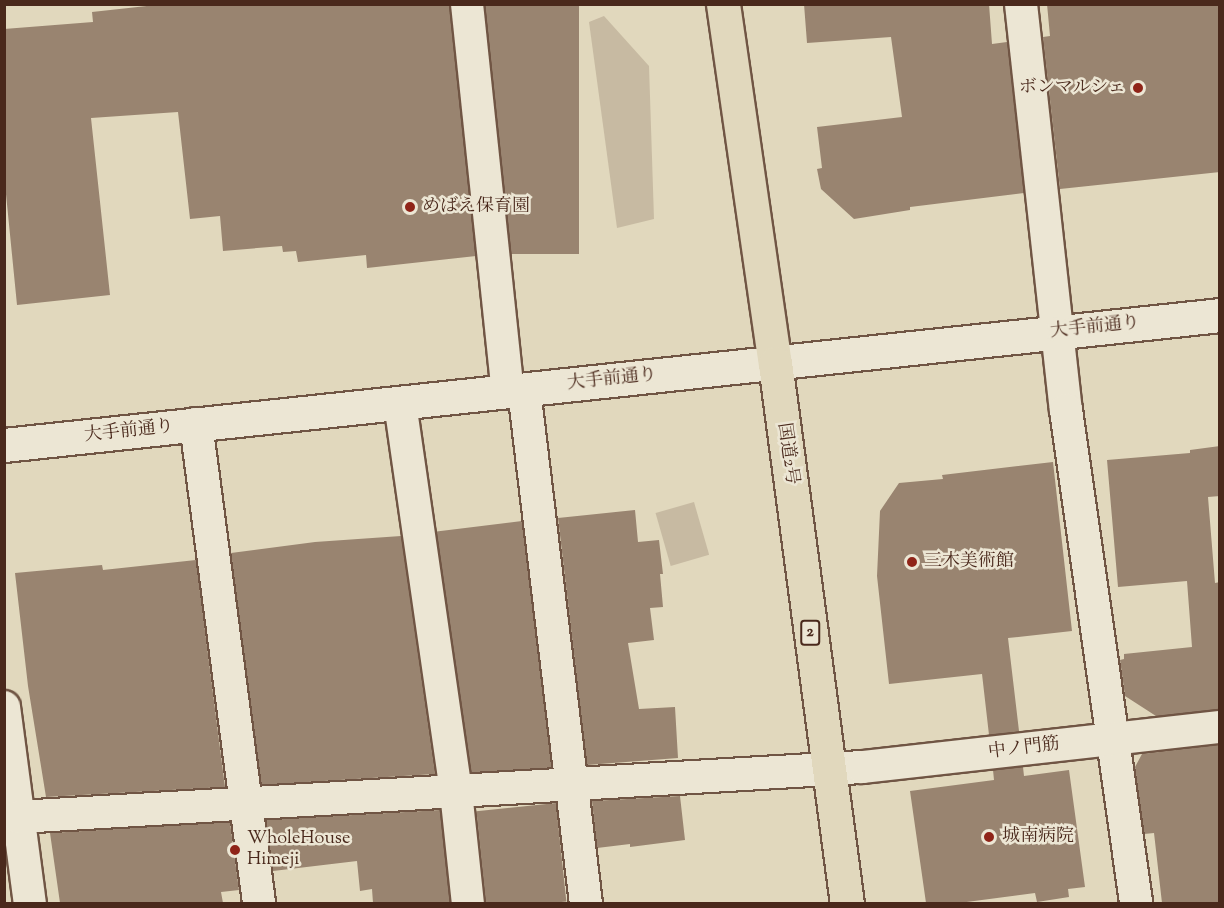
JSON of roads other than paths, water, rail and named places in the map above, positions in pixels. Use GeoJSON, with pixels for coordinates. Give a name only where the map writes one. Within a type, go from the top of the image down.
{"type":"FeatureCollection","features":[{"type":"Feature","properties":{"kind":"highway","name":"国道2号"},"geometry":{"type":"LineString","coordinates":[[723,4],[775,363],[847,903]]}},
{"type":"Feature","properties":{"kind":"street"},"geometry":{"type":"LineString","coordinates":[[466,4],[586,903]]}},
{"type":"Feature","properties":{"kind":"street"},"geometry":{"type":"LineString","coordinates":[[1021,4],[1056,332],[1136,903]]}},
{"type":"Feature","properties":{"kind":"street","name":"大手前通り"},"geometry":{"type":"LineString","coordinates":[[4,445],[1220,315]]}},
{"type":"Feature","properties":{"kind":"street"},"geometry":{"type":"LineString","coordinates":[[400,403],[456,792],[468,903]]}},
{"type":"Feature","properties":{"kind":"street"},"geometry":{"type":"LineString","coordinates":[[196,424],[259,903]]}},
{"type":"Feature","properties":{"kind":"street"},"geometry":{"type":"LineString","coordinates":[[4,707],[30,903]]}},
{"type":"Feature","properties":{"kind":"street","name":"中ノ門筋"},"geometry":{"type":"LineString","coordinates":[[18,817],[829,770],[1220,727]]}},
{"type":"Feature","properties":{"kind":"place","name":"ボンマルシェ"},"geometry":{"type":"Point","coordinates":[1138,88]}},
{"type":"Feature","properties":{"kind":"place","name":"めばえ保育園"},"geometry":{"type":"Point","coordinates":[410,207]}},
{"type":"Feature","properties":{"kind":"place","name":"三木美術館"},"geometry":{"type":"Point","coordinates":[912,562]}},
{"type":"Feature","properties":{"kind":"place","name":"城南病院"},"geometry":{"type":"Point","coordinates":[989,837]}},
{"type":"Feature","properties":{"kind":"place","name":"WholeHouse Himeji"},"geometry":{"type":"Point","coordinates":[235,850]}}]}
